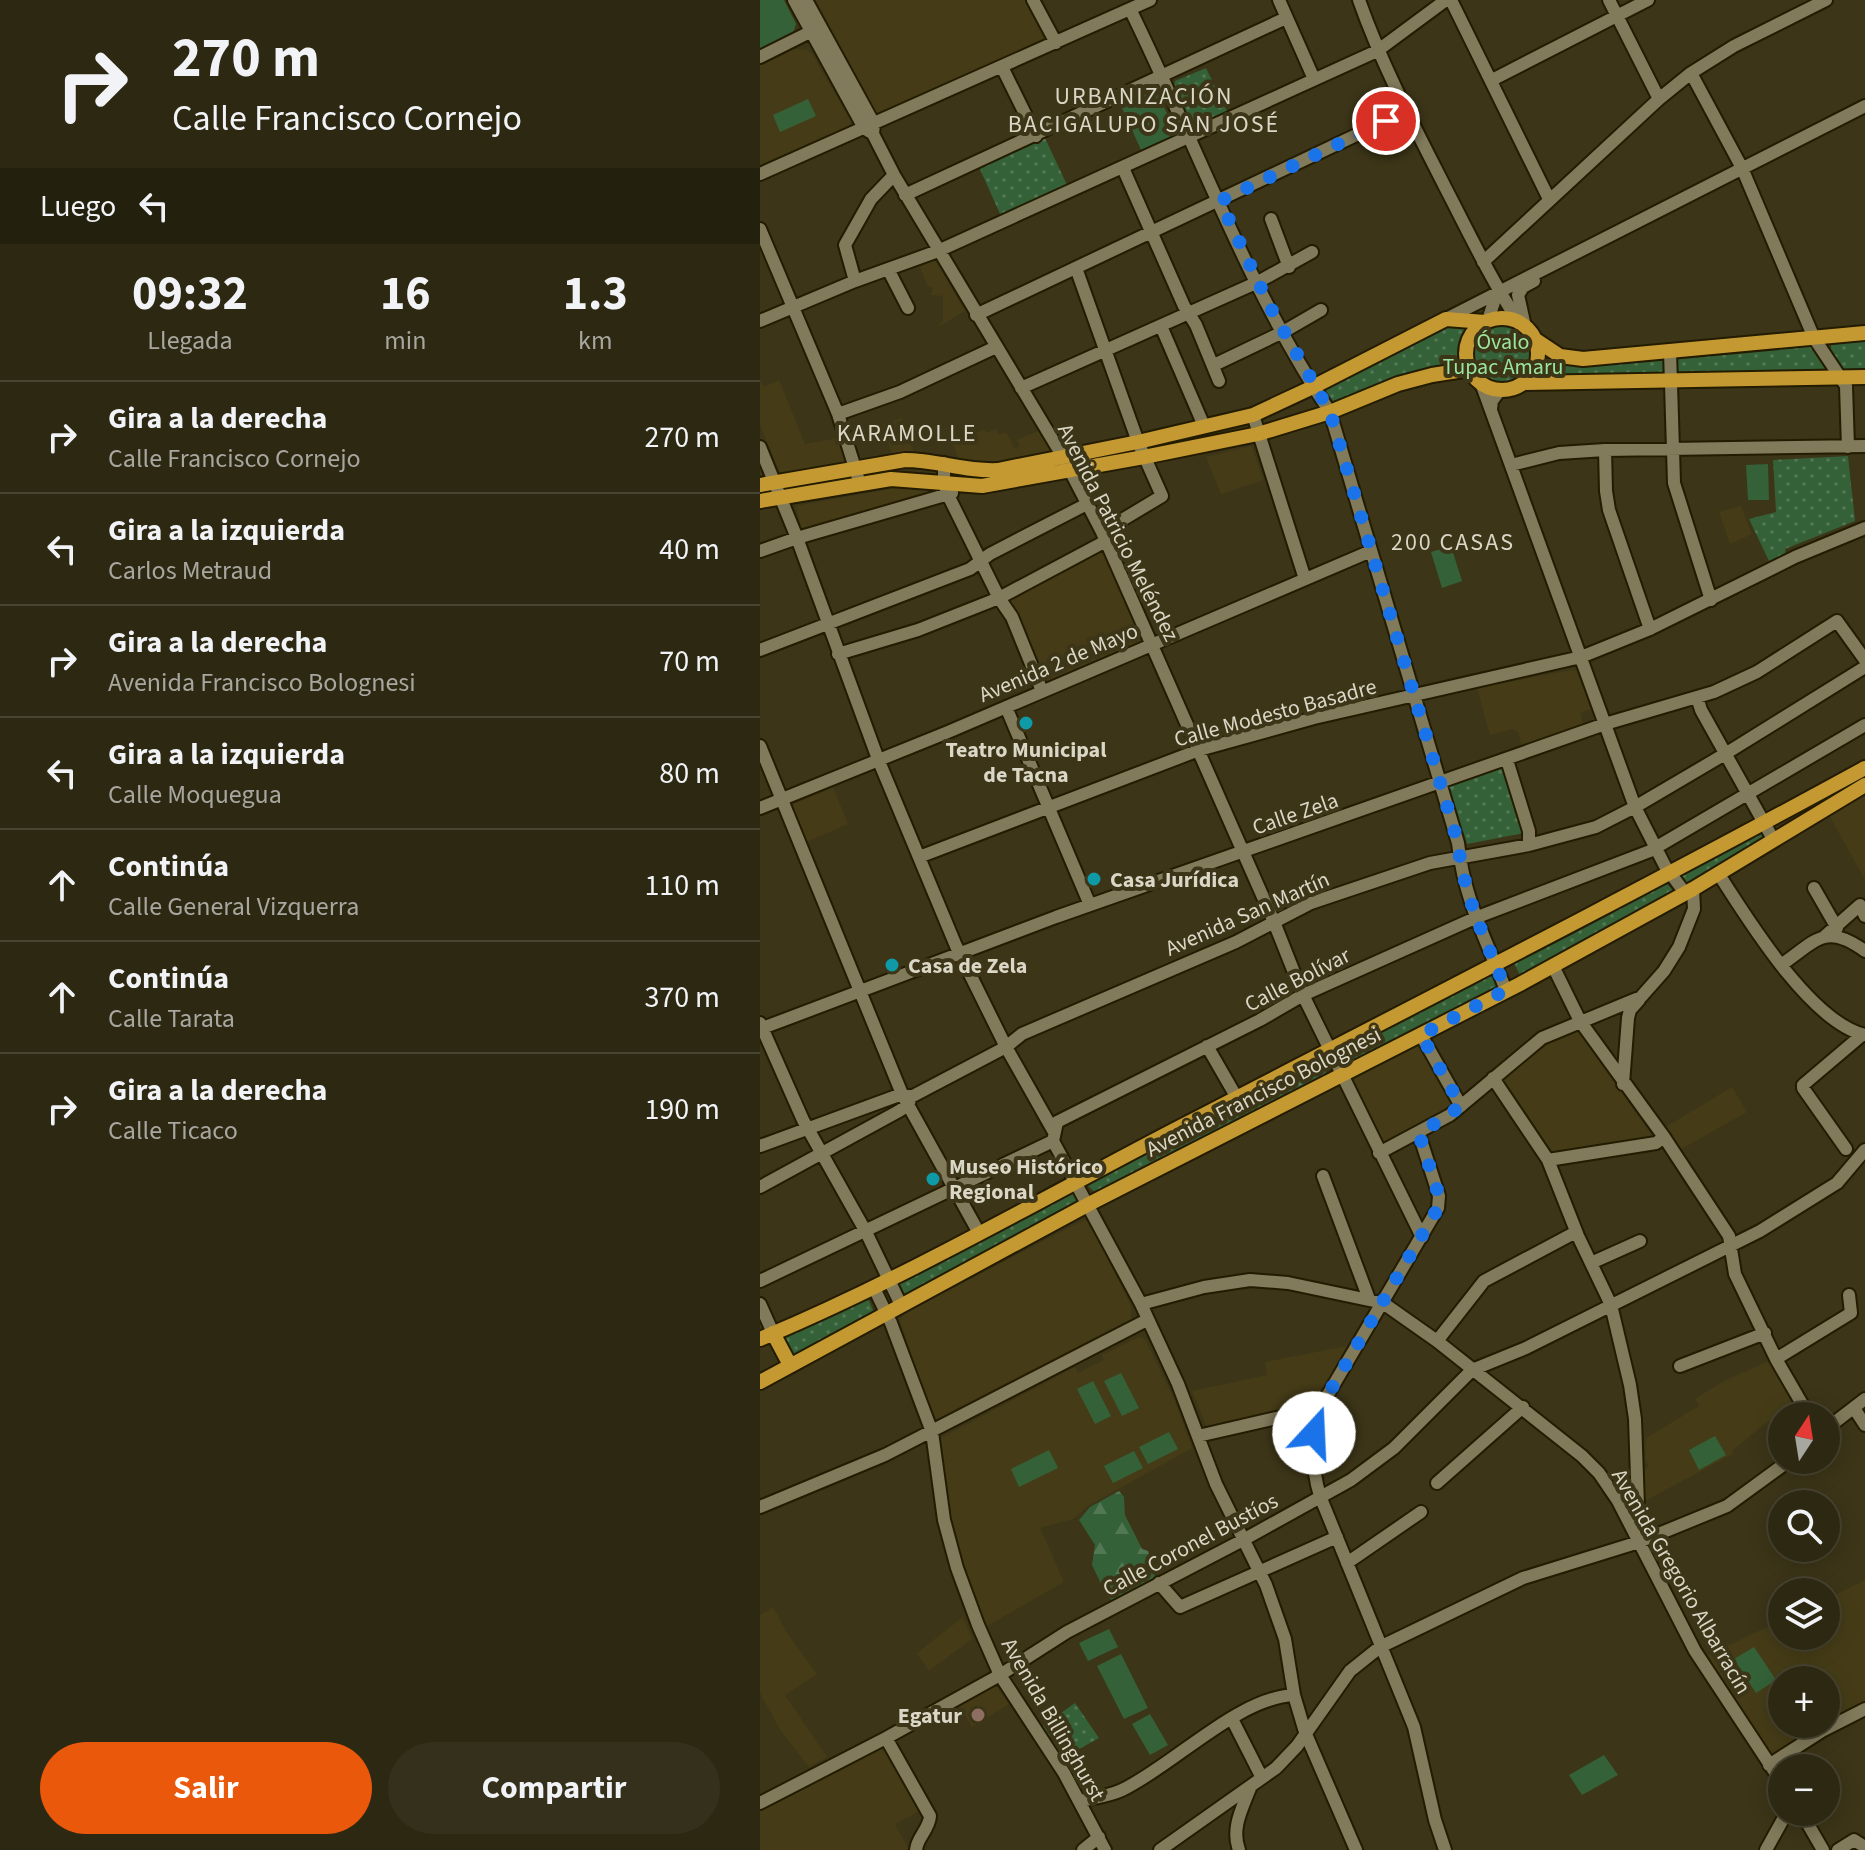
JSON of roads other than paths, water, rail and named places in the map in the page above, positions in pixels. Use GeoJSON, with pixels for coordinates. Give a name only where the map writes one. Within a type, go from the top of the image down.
{"type":"FeatureCollection","features":[{"type":"Feature","properties":{"kind":"main road"},"geometry":{"type":"LineString","coordinates":[[760,501],[901,479],[946,489],[990,485],[1138,442],[1253,415],[1446,319],[1486,321],[1502,317],[1521,323],[1551,352],[1571,358],[1865,333]]}},
{"type":"Feature","properties":{"kind":"main road"},"geometry":{"type":"LineString","coordinates":[[1486,321],[1476,328],[1468,341],[1466,355],[1470,369],[1481,383],[1500,390],[1524,383],[1865,377]]}},
{"type":"Feature","properties":{"kind":"main road"},"geometry":{"type":"LineString","coordinates":[[1524,383],[1536,368],[1536,340]]}},
{"type":"Feature","properties":{"kind":"main road"},"geometry":{"type":"LineString","coordinates":[[767,484],[905,460],[944,463],[983,471],[1144,457],[1258,434],[1330,412],[1398,384],[1470,369]]}},
{"type":"Feature","properties":{"kind":"main road","name":"Avenida Francisco Bolognesi"},"geometry":{"type":"LineString","coordinates":[[767,1336],[890,1281],[1076,1181],[1669,874],[1865,768]]}},
{"type":"Feature","properties":{"kind":"main road","name":"Avenida Francisco Bolognesi"},"geometry":{"type":"LineString","coordinates":[[760,1382],[1089,1204],[1553,966],[1689,891],[1865,785]]}},
{"type":"Feature","properties":{"kind":"main road"},"geometry":{"type":"LineString","coordinates":[[1502,961],[1513,987]]}},
{"type":"Feature","properties":{"kind":"main road"},"geometry":{"type":"LineString","coordinates":[[767,1336],[790,1365]]}},
{"type":"Feature","properties":{"kind":"street"},"geometry":{"type":"LineString","coordinates":[[1033,0],[1056,43]]}},
{"type":"Feature","properties":{"kind":"street"},"geometry":{"type":"LineString","coordinates":[[760,174],[870,129],[1150,0]]}},
{"type":"Feature","properties":{"kind":"street"},"geometry":{"type":"LineString","coordinates":[[1279,0],[1314,79]]}},
{"type":"Feature","properties":{"kind":"street"},"geometry":{"type":"LineString","coordinates":[[1359,0],[1377,51],[1407,111],[1498,290],[1521,323]]}},
{"type":"Feature","properties":{"kind":"street"},"geometry":{"type":"LineString","coordinates":[[760,321],[855,281],[938,251],[1377,51],[1448,0],[1492,80],[1549,199]]}},
{"type":"Feature","properties":{"kind":"street"},"geometry":{"type":"LineString","coordinates":[[1609,0],[1659,99]]}},
{"type":"Feature","properties":{"kind":"street"},"geometry":{"type":"LineString","coordinates":[[1492,80],[1648,0]]}},
{"type":"Feature","properties":{"kind":"street"},"geometry":{"type":"LineString","coordinates":[[1483,262],[1691,73],[1734,46],[1826,0]]}},
{"type":"Feature","properties":{"kind":"street","name":"Avenida Patricio Meléndez"},"geometry":{"type":"LineString","coordinates":[[801,2],[905,195],[1066,464],[1104,536],[1274,922],[1303,995],[1422,1237]]}},
{"type":"Feature","properties":{"kind":"street"},"geometry":{"type":"LineString","coordinates":[[1130,9],[1258,282],[1313,387],[1330,412],[1458,843],[1461,871],[1475,918],[1502,961]]}},
{"type":"Feature","properties":{"kind":"street"},"geometry":{"type":"LineString","coordinates":[[905,195],[1286,18]]}},
{"type":"Feature","properties":{"kind":"street"},"geometry":{"type":"LineString","coordinates":[[760,57],[816,29]]}},
{"type":"Feature","properties":{"kind":"street"},"geometry":{"type":"LineString","coordinates":[[1002,67],[1036,136]]}},
{"type":"Feature","properties":{"kind":"street"},"geometry":{"type":"LineString","coordinates":[[1691,73],[1742,168],[1814,338],[1846,386],[1848,447]]}},
{"type":"Feature","properties":{"kind":"street"},"geometry":{"type":"LineString","coordinates":[[1446,319],[1865,106]]}},
{"type":"Feature","properties":{"kind":"street"},"geometry":{"type":"LineString","coordinates":[[976,315],[1407,111]]}},
{"type":"Feature","properties":{"kind":"street"},"geometry":{"type":"LineString","coordinates":[[1123,168],[1219,381]]}},
{"type":"Feature","properties":{"kind":"street"},"geometry":{"type":"LineString","coordinates":[[855,281],[845,245],[871,199],[894,175]]}},
{"type":"Feature","properties":{"kind":"street"},"geometry":{"type":"LineString","coordinates":[[1271,219],[1289,267]]}},
{"type":"Feature","properties":{"kind":"street"},"geometry":{"type":"LineString","coordinates":[[1521,323],[1518,300],[1523,287],[1599,247],[1634,223]]}},
{"type":"Feature","properties":{"kind":"street"},"geometry":{"type":"LineString","coordinates":[[760,229],[838,414],[860,484]]}},
{"type":"Feature","properties":{"kind":"street"},"geometry":{"type":"LineString","coordinates":[[1021,388],[1190,314],[1289,267],[1312,252]]}},
{"type":"Feature","properties":{"kind":"street"},"geometry":{"type":"LineString","coordinates":[[838,654],[918,630],[999,598],[1104,536],[1162,496],[1138,442],[1076,268]]}},
{"type":"Feature","properties":{"kind":"street"},"geometry":{"type":"LineString","coordinates":[[888,269],[908,308]]}},
{"type":"Feature","properties":{"kind":"street"},"geometry":{"type":"LineString","coordinates":[[1486,321],[1498,290]]}},
{"type":"Feature","properties":{"kind":"street"},"geometry":{"type":"LineString","coordinates":[[1214,365],[1321,310]]}},
{"type":"Feature","properties":{"kind":"street"},"geometry":{"type":"LineString","coordinates":[[1161,326],[1204,426]]}},
{"type":"Feature","properties":{"kind":"street"},"geometry":{"type":"LineString","coordinates":[[838,414],[900,392],[996,347]]}},
{"type":"Feature","properties":{"kind":"street"},"geometry":{"type":"LineString","coordinates":[[1670,351],[1674,483],[1678,504],[1711,600]]}},
{"type":"Feature","properties":{"kind":"street"},"geometry":{"type":"LineString","coordinates":[[1481,383],[1635,807],[1669,874],[1689,891],[1694,909],[1679,947],[1664,971],[1630,1010],[1623,1084]]}},
{"type":"Feature","properties":{"kind":"street"},"geometry":{"type":"LineString","coordinates":[[1491,412],[1492,401],[1500,390]]}},
{"type":"Feature","properties":{"kind":"street"},"geometry":{"type":"LineString","coordinates":[[1253,415],[1305,579]]}},
{"type":"Feature","properties":{"kind":"street"},"geometry":{"type":"LineString","coordinates":[[1511,465],[1559,453],[1605,450],[1865,446]]}},
{"type":"Feature","properties":{"kind":"street"},"geometry":{"type":"LineString","coordinates":[[760,447],[767,484],[781,497],[878,759],[960,953],[1141,1304],[1178,1384],[1216,1484],[1261,1573],[1285,1639],[1294,1695],[1305,1732],[1356,1850]]}},
{"type":"Feature","properties":{"kind":"street"},"geometry":{"type":"LineString","coordinates":[[1605,450],[1609,510],[1650,629]]}},
{"type":"Feature","properties":{"kind":"street"},"geometry":{"type":"LineString","coordinates":[[944,463],[946,489],[999,598],[1012,617],[1042,691]]}},
{"type":"Feature","properties":{"kind":"street"},"geometry":{"type":"LineString","coordinates":[[760,551],[946,489]]}},
{"type":"Feature","properties":{"kind":"street"},"geometry":{"type":"LineString","coordinates":[[760,650],[970,569],[1087,504]]}},
{"type":"Feature","properties":{"kind":"street","name":"Calle Modesto Basadre"},"geometry":{"type":"LineString","coordinates":[[919,857],[1199,750],[1314,718],[1581,657],[1650,629],[1795,557],[1865,528]]}},
{"type":"Feature","properties":{"kind":"street","name":"Avenida 2 de Mayo"},"geometry":{"type":"LineString","coordinates":[[760,808],[1371,551]]}},
{"type":"Feature","properties":{"kind":"street","name":"Calle Zela"},"geometry":{"type":"LineString","coordinates":[[761,1027],[1090,905],[1605,724],[1697,697],[1757,672],[1837,621],[1865,660]]}},
{"type":"Feature","properties":{"kind":"street","name":"Avenida San Martín"},"geometry":{"type":"LineString","coordinates":[[760,1187],[823,1153],[907,1099],[1006,1047],[1022,1034],[1205,956],[1323,899],[1430,863],[1529,845],[1596,827],[1725,754],[1865,667]]}},
{"type":"Feature","properties":{"kind":"street"},"geometry":{"type":"LineString","coordinates":[[1697,697],[1773,839]]}},
{"type":"Feature","properties":{"kind":"street"},"geometry":{"type":"LineString","coordinates":[[1006,707],[1090,905]]}},
{"type":"Feature","properties":{"kind":"street","name":"Calle Bolívar"},"geometry":{"type":"LineString","coordinates":[[760,1281],[956,1188],[1054,1137],[1057,1122],[1295,1002],[1303,995],[1475,918],[1656,848],[1865,725]]}},
{"type":"Feature","properties":{"kind":"street"},"geometry":{"type":"LineString","coordinates":[[760,746],[907,1099],[979,1233]]}},
{"type":"Feature","properties":{"kind":"street"},"geometry":{"type":"LineString","coordinates":[[1507,760],[1529,831],[1529,845]]}},
{"type":"Feature","properties":{"kind":"street"},"geometry":{"type":"LineString","coordinates":[[1718,873],[1754,931],[1781,965],[1826,1012],[1864,1035],[1803,1085],[1846,1149]]}},
{"type":"Feature","properties":{"kind":"street"},"geometry":{"type":"LineString","coordinates":[[1814,888],[1837,928]]}},
{"type":"Feature","properties":{"kind":"street"},"geometry":{"type":"LineString","coordinates":[[1781,965],[1837,928],[1860,905],[1865,916]]}},
{"type":"Feature","properties":{"kind":"street"},"geometry":{"type":"LineString","coordinates":[[1825,936],[1842,937],[1865,951]]}},
{"type":"Feature","properties":{"kind":"street"},"geometry":{"type":"LineString","coordinates":[[1553,966],[1580,1021],[1664,1137],[1729,1236],[1735,1274],[1776,1359],[1801,1402]]}},
{"type":"Feature","properties":{"kind":"street"},"geometry":{"type":"LineString","coordinates":[[1379,1153],[1419,1134],[1461,1106],[1542,1038],[1641,997]]}},
{"type":"Feature","properties":{"kind":"street"},"geometry":{"type":"LineString","coordinates":[[761,1027],[808,1129],[866,1232],[901,1305]]}},
{"type":"Feature","properties":{"kind":"street"},"geometry":{"type":"LineString","coordinates":[[1421,1035],[1461,1106]]}},
{"type":"Feature","properties":{"kind":"street"},"geometry":{"type":"LineString","coordinates":[[1207,1046],[1237,1098]]}},
{"type":"Feature","properties":{"kind":"street"},"geometry":{"type":"LineString","coordinates":[[1493,1078],[1548,1160],[1576,1232],[1611,1305],[1635,1419],[1639,1542]]}},
{"type":"Feature","properties":{"kind":"street","name":"Avenida San Martín"},"geometry":{"type":"LineString","coordinates":[[760,1146],[907,1099]]}},
{"type":"Feature","properties":{"kind":"street"},"geometry":{"type":"LineString","coordinates":[[1419,1134],[1439,1196],[1438,1208],[1320,1408],[1313,1446],[1314,1471],[1320,1496],[1414,1727],[1445,1850]]}},
{"type":"Feature","properties":{"kind":"street"},"geometry":{"type":"LineString","coordinates":[[1548,1160],[1656,1143],[1664,1137]]}},
{"type":"Feature","properties":{"kind":"street","name":"Calle Coronel Bustíos"},"geometry":{"type":"LineString","coordinates":[[760,1803],[886,1738],[1000,1675],[1040,1646],[1243,1540],[1320,1496],[1380,1460],[1472,1370],[1526,1348],[1732,1247],[1824,1192],[1845,1175],[1864,1153]]}},
{"type":"Feature","properties":{"kind":"street"},"geometry":{"type":"LineString","coordinates":[[1323,1176],[1369,1299]]}},
{"type":"Feature","properties":{"kind":"street"},"geometry":{"type":"LineString","coordinates":[[1437,1341],[1484,1281],[1576,1232]]}},
{"type":"Feature","properties":{"kind":"street"},"geometry":{"type":"LineString","coordinates":[[1591,1263],[1640,1241]]}},
{"type":"Feature","properties":{"kind":"street","name":"Avenida Gregorio Albarracín"},"geometry":{"type":"LineString","coordinates":[[1141,1304],[1204,1287],[1250,1280],[1288,1283],[1383,1303],[1437,1341],[1523,1407],[1599,1473],[1618,1501],[1695,1651],[1768,1763]]}},
{"type":"Feature","properties":{"kind":"street","name":"Avenida Billinghurst"},"geometry":{"type":"LineString","coordinates":[[874,1288],[932,1432],[940,1502],[970,1606],[1000,1675],[1080,1801],[1105,1850]]}},
{"type":"Feature","properties":{"kind":"street"},"geometry":{"type":"LineString","coordinates":[[1776,1359],[1851,1313],[1849,1295]]}},
{"type":"Feature","properties":{"kind":"street"},"geometry":{"type":"LineString","coordinates":[[760,1304],[767,1336]]}},
{"type":"Feature","properties":{"kind":"street"},"geometry":{"type":"LineString","coordinates":[[760,1507],[885,1455],[1147,1320]]}},
{"type":"Feature","properties":{"kind":"street"},"geometry":{"type":"LineString","coordinates":[[1680,1366],[1765,1333]]}},
{"type":"Feature","properties":{"kind":"street"},"geometry":{"type":"LineString","coordinates":[[1840,1418],[1865,1399]]}},
{"type":"Feature","properties":{"kind":"street"},"geometry":{"type":"LineString","coordinates":[[1437,1483],[1523,1407]]}},
{"type":"Feature","properties":{"kind":"street"},"geometry":{"type":"LineString","coordinates":[[1198,1436],[1320,1408]]}},
{"type":"Feature","properties":{"kind":"street"},"geometry":{"type":"LineString","coordinates":[[1854,1408],[1865,1425]]}},
{"type":"Feature","properties":{"kind":"street"},"geometry":{"type":"LineString","coordinates":[[1160,1850],[1250,1787],[1289,1755],[1350,1671],[1380,1647],[1523,1578],[1639,1542],[1727,1506],[1771,1474]]}},
{"type":"Feature","properties":{"kind":"street"},"geometry":{"type":"LineString","coordinates":[[1347,1563],[1421,1512]]}},
{"type":"Feature","properties":{"kind":"street"},"geometry":{"type":"LineString","coordinates":[[1159,1583],[1180,1607],[1337,1537]]}},
{"type":"Feature","properties":{"kind":"street"},"geometry":{"type":"LineString","coordinates":[[1080,1801],[1121,1790],[1264,1701],[1294,1695]]}},
{"type":"Feature","properties":{"kind":"street"},"geometry":{"type":"LineString","coordinates":[[1786,1754],[1865,1709]]}},
{"type":"Feature","properties":{"kind":"street"},"geometry":{"type":"LineString","coordinates":[[1232,1719],[1262,1778]]}},
{"type":"Feature","properties":{"kind":"street"},"geometry":{"type":"LineString","coordinates":[[886,1738],[930,1816],[916,1850]]}},
{"type":"Feature","properties":{"kind":"street"},"geometry":{"type":"LineString","coordinates":[[1239,1850],[1236,1826],[1250,1787]]}},
{"type":"Feature","properties":{"kind":"street"},"geometry":{"type":"LineString","coordinates":[[1766,1850],[1779,1826]]}},
{"type":"Feature","properties":{"kind":"street"},"geometry":{"type":"LineString","coordinates":[[1809,1826],[1823,1850]]}},
{"type":"Feature","properties":{"kind":"street"},"geometry":{"type":"LineString","coordinates":[[1083,1850],[1099,1837]]}},
{"type":"Feature","properties":{"kind":"street"},"geometry":{"type":"LineString","coordinates":[[1838,1850],[1854,1840],[1865,1847]]}},
{"type":"Feature","properties":{"kind":"place","name":"Teatro Municipal de Tacna"},"geometry":{"type":"Point","coordinates":[1026,723]}},
{"type":"Feature","properties":{"kind":"place","name":"Casa Jurídica"},"geometry":{"type":"Point","coordinates":[1094,879]}},
{"type":"Feature","properties":{"kind":"place","name":"Casa de Zela"},"geometry":{"type":"Point","coordinates":[892,965]}},
{"type":"Feature","properties":{"kind":"place","name":"Museo Histórico Regional"},"geometry":{"type":"Point","coordinates":[933,1179]}},
{"type":"Feature","properties":{"kind":"place","name":"Egatur"},"geometry":{"type":"Point","coordinates":[978,1715]}},
{"type":"Feature","properties":{"kind":"district","name":"URBANIZACIÓN BACIGALUPO SAN JOSÉ"},"geometry":{"type":"Point","coordinates":[1144,110]}},
{"type":"Feature","properties":{"kind":"district","name":"KARAMOLLE"},"geometry":{"type":"Point","coordinates":[907,433]}},
{"type":"Feature","properties":{"kind":"district","name":"200 CASAS"},"geometry":{"type":"Point","coordinates":[1453,542]}},
{"type":"Feature","properties":{"kind":"park label","name":"Óvalo Tupac Amaru"},"geometry":{"type":"Point","coordinates":[1503,354]}}]}
